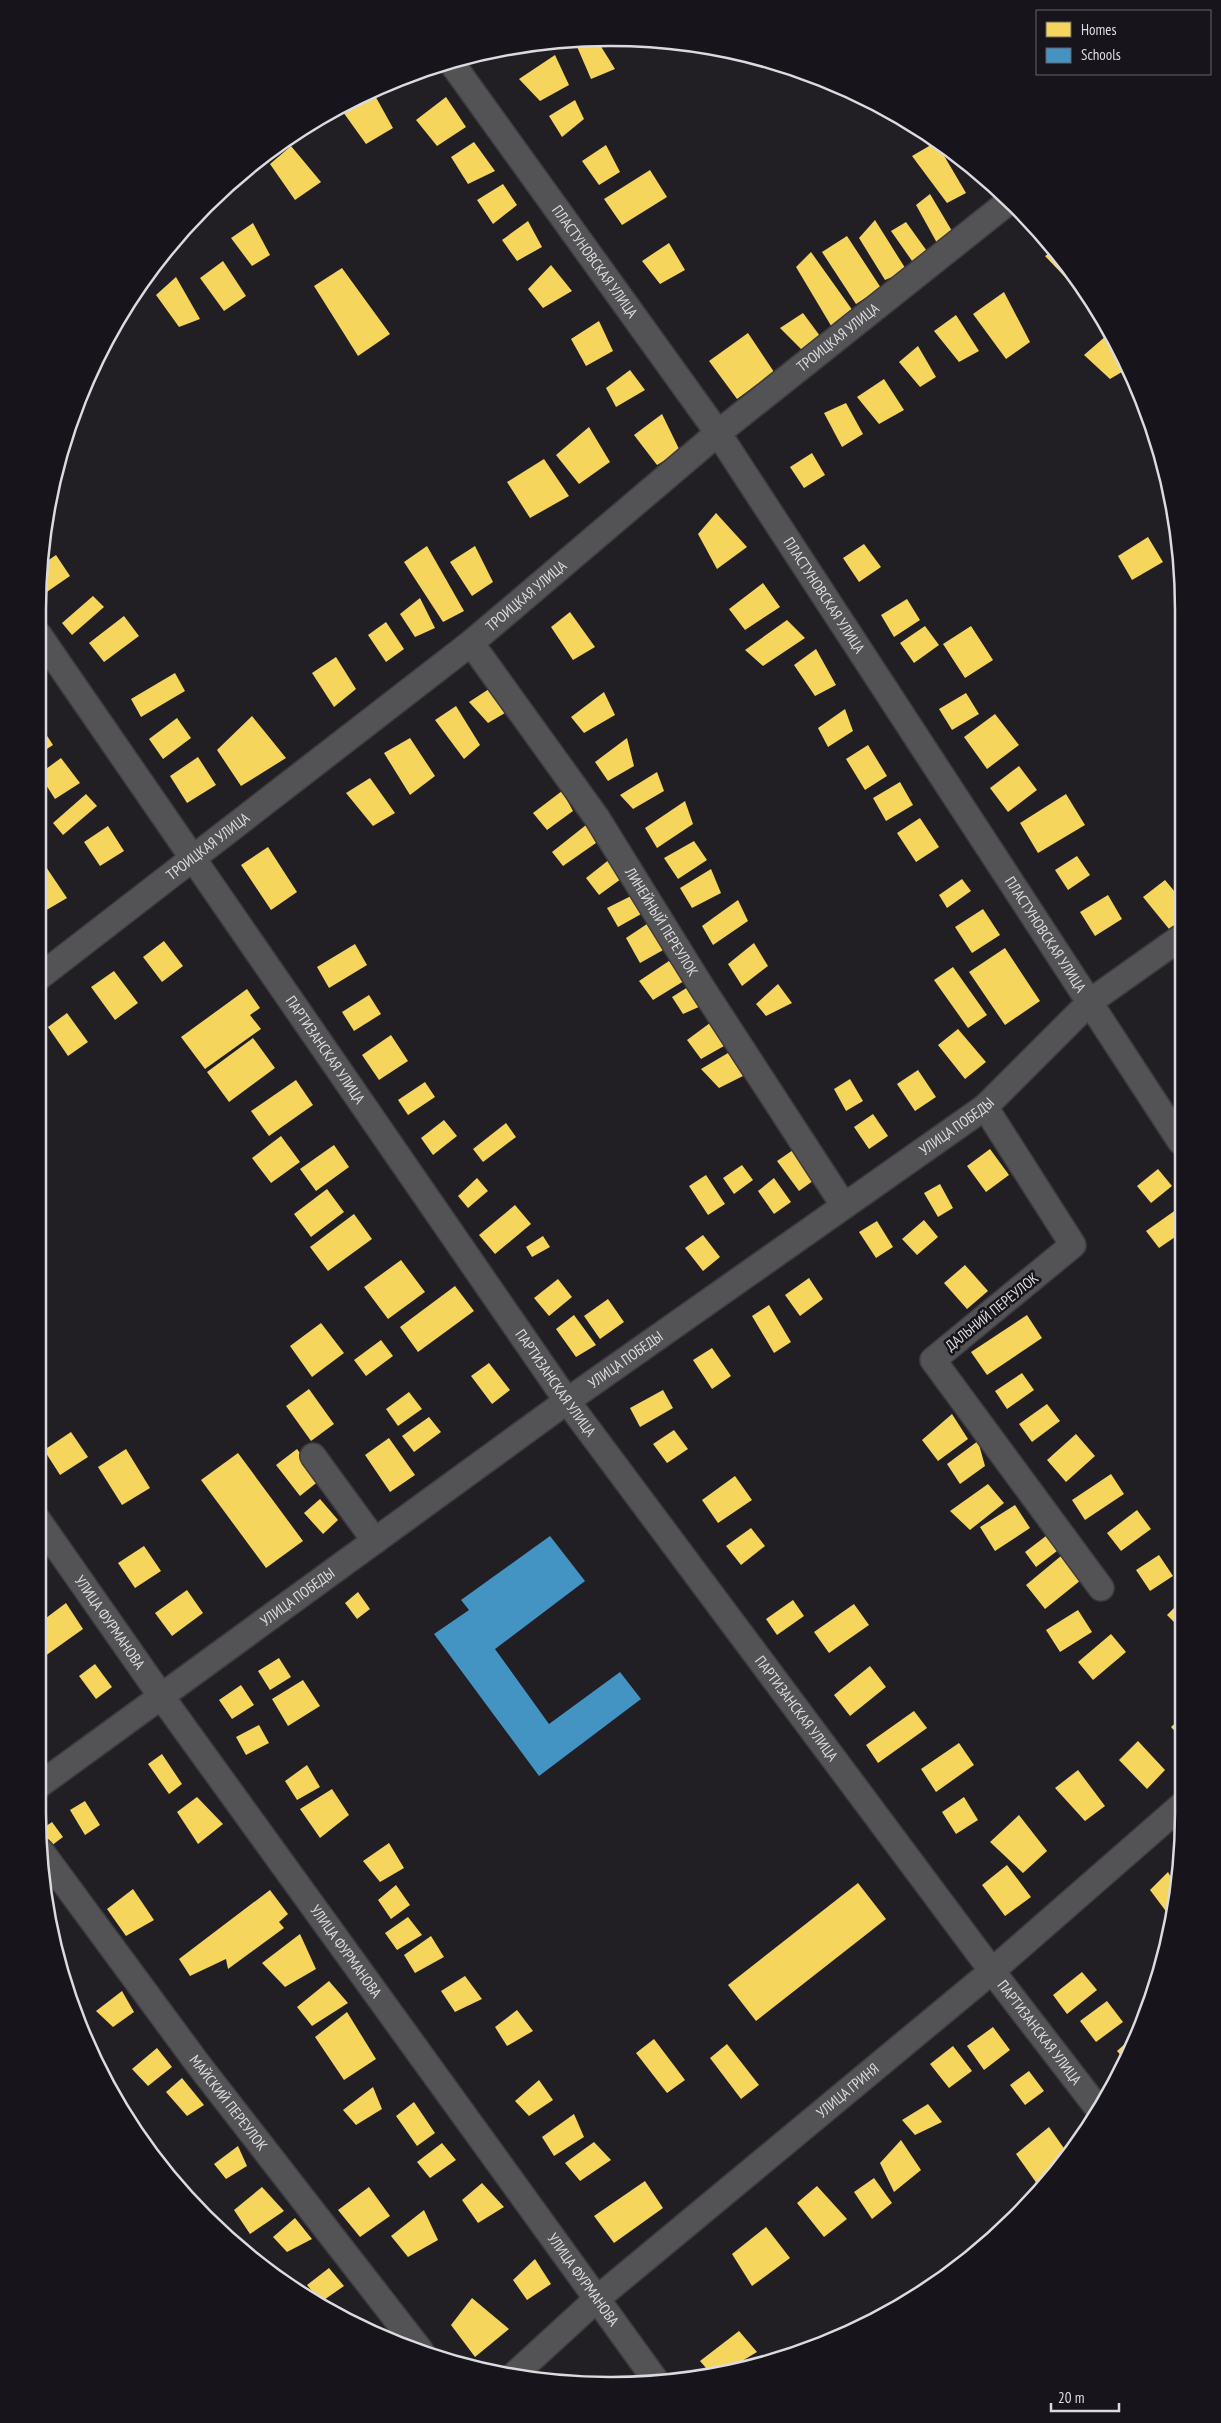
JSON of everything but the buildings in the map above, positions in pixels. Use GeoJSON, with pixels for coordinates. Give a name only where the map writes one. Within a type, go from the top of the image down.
{"type":"FeatureCollection","features":[{"type":"Feature","properties":{"kind":"street","name":"ПЛАСТУНОВСКАЯ УЛИЦА"},"geometry":{"type":"LineString","coordinates":[[455,68],[718,433],[1091,1001],[1175,1133]]}},
{"type":"Feature","properties":{"kind":"street","name":"ТРОИЦКАЯ УЛИЦА"},"geometry":{"type":"LineString","coordinates":[[46,972],[471,643],[718,433],[1003,206]]}},
{"type":"Feature","properties":{"kind":"street","name":"ЛИНЕЙНЫЙ ПЕРЕУЛОК"},"geometry":{"type":"LineString","coordinates":[[471,643],[597,818],[701,986],[844,1206]]}},
{"type":"Feature","properties":{"kind":"street","name":"ПАРТИЗАНСКАЯ УЛИЦА"},"geometry":{"type":"LineString","coordinates":[[46,645],[192,860],[567,1401],[992,1971],[1094,2103]]}},
{"type":"Feature","properties":{"kind":"street","name":"УЛИЦА ПОБЕДЫ"},"geometry":{"type":"LineString","coordinates":[[46,1780],[567,1401],[985,1107],[1091,1001],[1175,942]]}},
{"type":"Feature","properties":{"kind":"street","name":"ДАЛЬНИЙ ПЕРЕУЛОК"},"geometry":{"type":"LineString","coordinates":[[985,1107],[1073,1245],[934,1360],[1102,1588]]}},
{"type":"Feature","properties":{"kind":"street"},"geometry":{"type":"LineString","coordinates":[[313,1456],[375,1541]]}},
{"type":"Feature","properties":{"kind":"street","name":"УЛИЦА ФУРМАНОВА"},"geometry":{"type":"LineString","coordinates":[[46,1531],[161,1696],[652,2375]]}},
{"type":"Feature","properties":{"kind":"street","name":"УЛИЦА ГРИНЯ"},"geometry":{"type":"LineString","coordinates":[[520,2369],[598,2298],[992,1971],[1175,1810]]}},
{"type":"Feature","properties":{"kind":"street","name":"МАЙСКИЙ ПЕРЕУЛОК"},"geometry":{"type":"LineString","coordinates":[[48,1861],[198,2064],[413,2341]]}}]}
